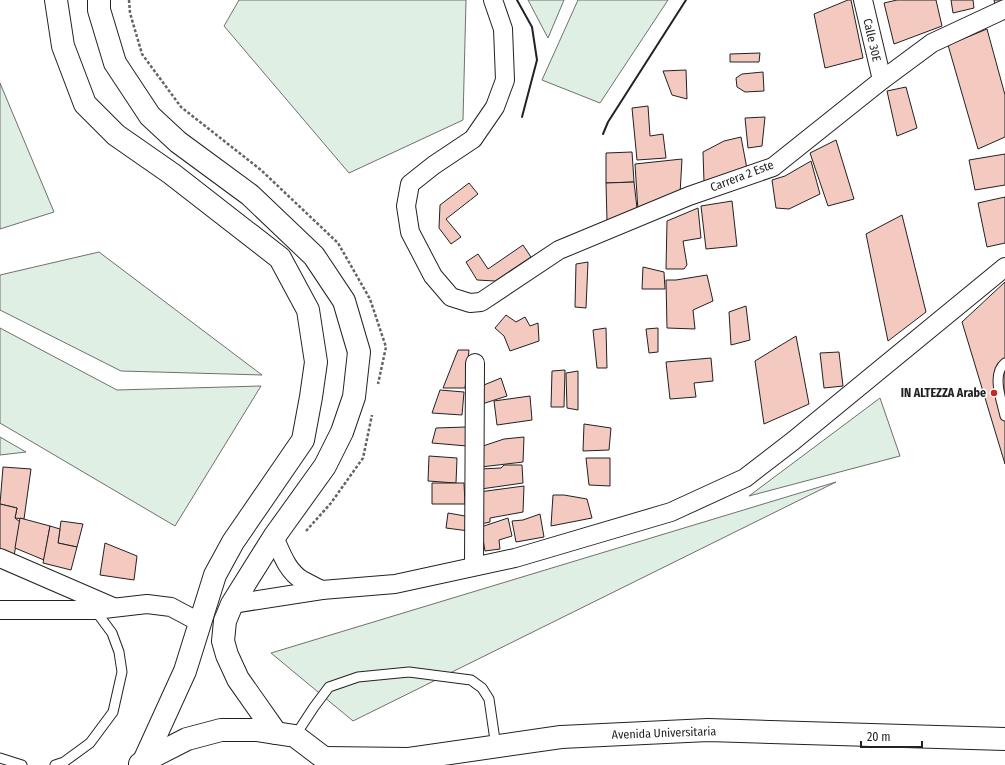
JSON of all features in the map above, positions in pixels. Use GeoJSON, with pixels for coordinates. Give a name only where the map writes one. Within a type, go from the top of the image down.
{"type":"FeatureCollection","features":[{"type":"Feature","properties":{"kind":"main road"},"geometry":{"type":"LineString","coordinates":[[56,0],[63,46],[85,104],[116,135],[172,174],[280,258],[308,310],[316,362],[303,440],[233,542],[215,575],[185,671],[142,763]]}},
{"type":"Feature","properties":{"kind":"main road"},"geometry":{"type":"LineString","coordinates":[[99,0],[99,10],[115,64],[150,116],[178,142],[250,195],[314,256],[344,301],[359,352],[354,397],[342,432],[325,466],[274,537],[232,604],[224,621],[222,640],[238,679],[285,734],[326,762]]}},
{"type":"Feature","properties":{"kind":"main road"},"geometry":{"type":"LineString","coordinates":[[142,763],[187,740],[220,730],[256,730],[285,734]]}},
{"type":"Feature","properties":{"kind":"main road","name":"Avenida Universitaria"},"geometry":{"type":"LineString","coordinates":[[326,762],[409,759],[561,738],[708,730],[1005,739]]}},
{"type":"Feature","properties":{"kind":"street","name":"Carrera 2 Este"},"geometry":{"type":"LineString","coordinates":[[493,0],[503,29],[505,80],[495,107],[472,139],[434,165],[410,184],[406,206],[410,232],[433,276],[451,297],[470,303],[481,302],[559,250],[689,196],[773,167],[882,80],[932,43],[1005,9]]}},
{"type":"Feature","properties":{"kind":"street","name":"Calle 30E"},"geometry":{"type":"LineString","coordinates":[[863,0],[882,80]]}},
{"type":"Feature","properties":{"kind":"street"},"geometry":{"type":"LineString","coordinates":[[232,604],[322,590],[395,584],[515,558],[671,512],[745,478],[793,441],[1005,267]]}},
{"type":"Feature","properties":{"kind":"street"},"geometry":{"type":"LineString","coordinates":[[474,566],[475,363]]}},
{"type":"Feature","properties":{"kind":"street"},"geometry":{"type":"LineString","coordinates":[[274,537],[284,559],[300,579],[322,590]]}},
{"type":"Feature","properties":{"kind":"street"},"geometry":{"type":"LineString","coordinates":[[0,558],[114,607]]}},
{"type":"Feature","properties":{"kind":"street"},"geometry":{"type":"LineString","coordinates":[[0,610],[95,610],[147,604],[171,607],[201,623]]}},
{"type":"Feature","properties":{"kind":"lane"},"geometry":{"type":"LineString","coordinates":[[1005,364],[1002,366],[997,382],[1005,416]]}},
{"type":"Feature","properties":{"kind":"lane"},"geometry":{"type":"LineString","coordinates":[[55,765],[64,762],[90,743],[113,712],[122,672],[119,652],[112,633],[95,610]]}},
{"type":"Feature","properties":{"kind":"lane"},"geometry":{"type":"LineString","coordinates":[[285,734],[314,707],[330,687],[358,677],[409,672],[471,680],[482,688],[489,699],[496,747]]}},
{"type":"Feature","properties":{"kind":"lane"},"geometry":{"type":"LineString","coordinates":[[0,758],[22,765]]}},
{"type":"Feature","properties":{"kind":"green space"},"geometry":{"type":"Polygon","coordinates":[[[239,0],[466,0],[463,120],[349,173],[224,26],[239,0]]]}},
{"type":"Feature","properties":{"kind":"green space"},"geometry":{"type":"Polygon","coordinates":[[[528,0],[564,0],[548,38],[528,0]]]}},
{"type":"Feature","properties":{"kind":"green space"},"geometry":{"type":"Polygon","coordinates":[[[578,0],[668,0],[600,103],[542,80],[578,0]]]}},
{"type":"Feature","properties":{"kind":"green space"},"geometry":{"type":"Polygon","coordinates":[[[0,83],[54,212],[0,229],[0,83]]]}},
{"type":"Feature","properties":{"kind":"green space"},"geometry":{"type":"Polygon","coordinates":[[[99,252],[262,375],[121,371],[0,310],[0,275],[99,252]]]}},
{"type":"Feature","properties":{"kind":"green space"},"geometry":{"type":"Polygon","coordinates":[[[0,328],[117,390],[261,386],[175,526],[0,423],[0,328]]]}},
{"type":"Feature","properties":{"kind":"green space"},"geometry":{"type":"Polygon","coordinates":[[[880,398],[900,456],[749,496],[880,398]]]}},
{"type":"Feature","properties":{"kind":"green space"},"geometry":{"type":"Polygon","coordinates":[[[0,437],[26,452],[0,455],[0,437]]]}},
{"type":"Feature","properties":{"kind":"green space"},"geometry":{"type":"Polygon","coordinates":[[[836,482],[353,721],[271,653],[836,482]]]}},
{"type":"Feature","properties":{"kind":"building"},"geometry":{"type":"Polygon","coordinates":[[[851,0],[863,58],[825,68],[814,14],[851,0]]]}},
{"type":"Feature","properties":{"kind":"building"},"geometry":{"type":"Polygon","coordinates":[[[897,0],[936,0],[942,26],[894,44],[884,3],[897,0]]]}},
{"type":"Feature","properties":{"kind":"building"},"geometry":{"type":"Polygon","coordinates":[[[951,0],[973,0],[974,8],[953,13],[951,0]]]}},
{"type":"Feature","properties":{"kind":"building"},"geometry":{"type":"Polygon","coordinates":[[[994,0],[1005,0],[1005,2],[995,4],[994,0]]]}},
{"type":"Feature","properties":{"kind":"building"},"geometry":{"type":"Polygon","coordinates":[[[987,29],[1005,95],[1005,137],[978,149],[948,45],[987,29]]]}},
{"type":"Feature","properties":{"kind":"building"},"geometry":{"type":"Polygon","coordinates":[[[760,53],[759,62],[730,62],[730,54],[760,53]]]}},
{"type":"Feature","properties":{"kind":"building"},"geometry":{"type":"Polygon","coordinates":[[[686,70],[687,99],[672,95],[663,71],[686,70]]]}},
{"type":"Feature","properties":{"kind":"building"},"geometry":{"type":"Polygon","coordinates":[[[763,72],[764,91],[745,92],[737,87],[736,78],[742,74],[763,72]]]}},
{"type":"Feature","properties":{"kind":"building"},"geometry":{"type":"Polygon","coordinates":[[[906,87],[917,128],[897,136],[887,91],[906,87]]]}},
{"type":"Feature","properties":{"kind":"building"},"geometry":{"type":"Polygon","coordinates":[[[648,106],[650,136],[663,134],[666,158],[637,160],[632,108],[648,106]]]}},
{"type":"Feature","properties":{"kind":"building"},"geometry":{"type":"Polygon","coordinates":[[[765,117],[762,146],[748,148],[745,118],[765,117]]]}},
{"type":"Feature","properties":{"kind":"building"},"geometry":{"type":"Polygon","coordinates":[[[741,137],[747,169],[704,182],[703,152],[724,141],[741,137]]]}},
{"type":"Feature","properties":{"kind":"building"},"geometry":{"type":"Polygon","coordinates":[[[836,140],[854,199],[828,206],[810,153],[836,140]]]}},
{"type":"Feature","properties":{"kind":"building"},"geometry":{"type":"Polygon","coordinates":[[[632,152],[634,182],[606,183],[606,153],[632,152]]]}},
{"type":"Feature","properties":{"kind":"building"},"geometry":{"type":"Polygon","coordinates":[[[1005,154],[1005,185],[975,190],[969,160],[1005,154]]]}},
{"type":"Feature","properties":{"kind":"building"},"geometry":{"type":"Polygon","coordinates":[[[682,159],[680,194],[638,211],[635,164],[682,159]]]}},
{"type":"Feature","properties":{"kind":"building"},"geometry":{"type":"Polygon","coordinates":[[[811,161],[820,194],[789,209],[776,208],[772,180],[785,176],[811,161]]]}},
{"type":"Feature","properties":{"kind":"building"},"geometry":{"type":"Polygon","coordinates":[[[634,182],[637,208],[607,221],[606,183],[634,182]]]}},
{"type":"Feature","properties":{"kind":"building"},"geometry":{"type":"Polygon","coordinates":[[[469,183],[478,194],[446,219],[461,237],[451,244],[439,228],[440,205],[469,183]]]}},
{"type":"Feature","properties":{"kind":"building"},"geometry":{"type":"Polygon","coordinates":[[[1005,197],[1005,243],[987,247],[978,203],[1005,197]]]}},
{"type":"Feature","properties":{"kind":"building"},"geometry":{"type":"Polygon","coordinates":[[[732,201],[737,246],[706,249],[701,206],[732,201]]]}},
{"type":"Feature","properties":{"kind":"building"},"geometry":{"type":"Polygon","coordinates":[[[698,208],[701,238],[683,241],[687,265],[684,269],[666,269],[667,221],[698,208]]]}},
{"type":"Feature","properties":{"kind":"building"},"geometry":{"type":"Polygon","coordinates":[[[902,215],[926,312],[888,341],[866,234],[902,215]]]}},
{"type":"Feature","properties":{"kind":"building"},"geometry":{"type":"Polygon","coordinates":[[[523,245],[531,257],[495,281],[477,280],[466,262],[478,254],[488,269],[523,245]]]}},
{"type":"Feature","properties":{"kind":"building"},"geometry":{"type":"Polygon","coordinates":[[[588,262],[586,308],[575,307],[576,264],[588,262]]]}},
{"type":"Feature","properties":{"kind":"building"},"geometry":{"type":"Polygon","coordinates":[[[643,267],[664,272],[665,289],[642,289],[643,267]]]}},
{"type":"Feature","properties":{"kind":"building"},"geometry":{"type":"Polygon","coordinates":[[[707,275],[713,301],[693,310],[695,329],[667,328],[666,280],[676,280],[707,275]]]}},
{"type":"Feature","properties":{"kind":"building","name":"IN ALTEZZA Arabe"},"geometry":{"type":"Polygon","coordinates":[[[1005,282],[1005,464],[962,322],[1005,282]]]}},
{"type":"Feature","properties":{"kind":"building"},"geometry":{"type":"Polygon","coordinates":[[[746,306],[750,340],[731,345],[729,312],[746,306]]]}},
{"type":"Feature","properties":{"kind":"building"},"geometry":{"type":"Polygon","coordinates":[[[506,315],[516,322],[525,317],[530,326],[538,323],[539,341],[510,351],[504,336],[495,328],[506,315]]]}},
{"type":"Feature","properties":{"kind":"building"},"geometry":{"type":"Polygon","coordinates":[[[606,328],[607,368],[597,368],[593,330],[606,328]]]}},
{"type":"Feature","properties":{"kind":"building"},"geometry":{"type":"Polygon","coordinates":[[[658,328],[658,352],[649,353],[646,329],[658,328]]]}},
{"type":"Feature","properties":{"kind":"building"},"geometry":{"type":"Polygon","coordinates":[[[796,336],[809,404],[764,424],[755,361],[796,336]]]}},
{"type":"Feature","properties":{"kind":"building"},"geometry":{"type":"Polygon","coordinates":[[[458,350],[469,350],[465,388],[443,388],[458,350]]]}},
{"type":"Feature","properties":{"kind":"building"},"geometry":{"type":"Polygon","coordinates":[[[839,352],[843,386],[824,388],[820,353],[839,352]]]}},
{"type":"Feature","properties":{"kind":"building"},"geometry":{"type":"Polygon","coordinates":[[[711,358],[713,381],[694,383],[696,397],[670,399],[666,362],[711,358]]]}},
{"type":"Feature","properties":{"kind":"building"},"geometry":{"type":"Polygon","coordinates":[[[565,370],[564,407],[551,407],[552,371],[565,370]]]}},
{"type":"Feature","properties":{"kind":"building"},"geometry":{"type":"Polygon","coordinates":[[[578,371],[578,410],[567,408],[566,373],[578,371]]]}},
{"type":"Feature","properties":{"kind":"building"},"geometry":{"type":"Polygon","coordinates":[[[501,378],[507,396],[482,404],[479,387],[501,378]]]}},
{"type":"Feature","properties":{"kind":"building"},"geometry":{"type":"Polygon","coordinates":[[[440,390],[464,392],[462,415],[432,413],[440,390]]]}},
{"type":"Feature","properties":{"kind":"building"},"geometry":{"type":"Polygon","coordinates":[[[530,396],[532,420],[497,425],[494,401],[530,396]]]}},
{"type":"Feature","properties":{"kind":"building"},"geometry":{"type":"Polygon","coordinates":[[[584,424],[611,428],[609,450],[583,451],[584,424]]]}},
{"type":"Feature","properties":{"kind":"building"},"geometry":{"type":"Polygon","coordinates":[[[466,427],[467,446],[432,443],[436,428],[466,427]]]}},
{"type":"Feature","properties":{"kind":"building"},"geometry":{"type":"Polygon","coordinates":[[[524,437],[523,462],[481,467],[480,447],[504,439],[524,437]]]}},
{"type":"Feature","properties":{"kind":"building"},"geometry":{"type":"Polygon","coordinates":[[[429,456],[457,458],[456,483],[428,481],[429,456]]]}},
{"type":"Feature","properties":{"kind":"building"},"geometry":{"type":"Polygon","coordinates":[[[586,458],[610,458],[610,486],[589,485],[586,458]]]}},
{"type":"Feature","properties":{"kind":"building"},"geometry":{"type":"Polygon","coordinates":[[[504,465],[522,465],[523,483],[481,489],[480,469],[501,468],[504,465]]]}},
{"type":"Feature","properties":{"kind":"building"},"geometry":{"type":"Polygon","coordinates":[[[3,467],[31,469],[24,519],[15,518],[17,508],[0,504],[3,467]]]}},
{"type":"Feature","properties":{"kind":"building"},"geometry":{"type":"Polygon","coordinates":[[[432,483],[464,483],[465,504],[432,504],[432,483]]]}},
{"type":"Feature","properties":{"kind":"building"},"geometry":{"type":"Polygon","coordinates":[[[524,486],[523,512],[490,518],[490,522],[481,524],[479,492],[524,486]]]}},
{"type":"Feature","properties":{"kind":"building"},"geometry":{"type":"Polygon","coordinates":[[[553,495],[564,495],[587,499],[592,518],[551,526],[553,495]]]}},
{"type":"Feature","properties":{"kind":"building"},"geometry":{"type":"Polygon","coordinates":[[[0,504],[17,508],[15,518],[20,522],[14,556],[0,553],[0,504]]]}},
{"type":"Feature","properties":{"kind":"building"},"geometry":{"type":"Polygon","coordinates":[[[448,513],[471,517],[469,531],[446,528],[448,513]]]}},
{"type":"Feature","properties":{"kind":"building"},"geometry":{"type":"Polygon","coordinates":[[[540,514],[544,537],[516,542],[512,521],[523,520],[540,514]]]}},
{"type":"Feature","properties":{"kind":"building"},"geometry":{"type":"Polygon","coordinates":[[[20,518],[50,526],[44,560],[15,548],[20,518]]]}},
{"type":"Feature","properties":{"kind":"building"},"geometry":{"type":"Polygon","coordinates":[[[508,518],[512,536],[499,540],[500,549],[485,551],[481,527],[508,518]]]}},
{"type":"Feature","properties":{"kind":"building"},"geometry":{"type":"Polygon","coordinates":[[[61,521],[83,524],[77,547],[58,543],[61,521]]]}},
{"type":"Feature","properties":{"kind":"building"},"geometry":{"type":"Polygon","coordinates":[[[50,526],[60,529],[58,543],[77,547],[71,570],[43,563],[50,526]]]}},
{"type":"Feature","properties":{"kind":"building"},"geometry":{"type":"Polygon","coordinates":[[[105,543],[137,556],[134,580],[100,575],[105,543]]]}},
{"type":"Feature","properties":{"kind":"wall"},"geometry":{"type":"LineString","coordinates":[[517,0],[532,27],[537,60],[522,117]]}},
{"type":"Feature","properties":{"kind":"wall"},"geometry":{"type":"LineString","coordinates":[[603,134],[608,122],[686,0]]}},
{"type":"Feature","properties":{"kind":"place","name":"IN ALTEZZA Arabe"},"geometry":{"type":"Point","coordinates":[994,393]}}]}
